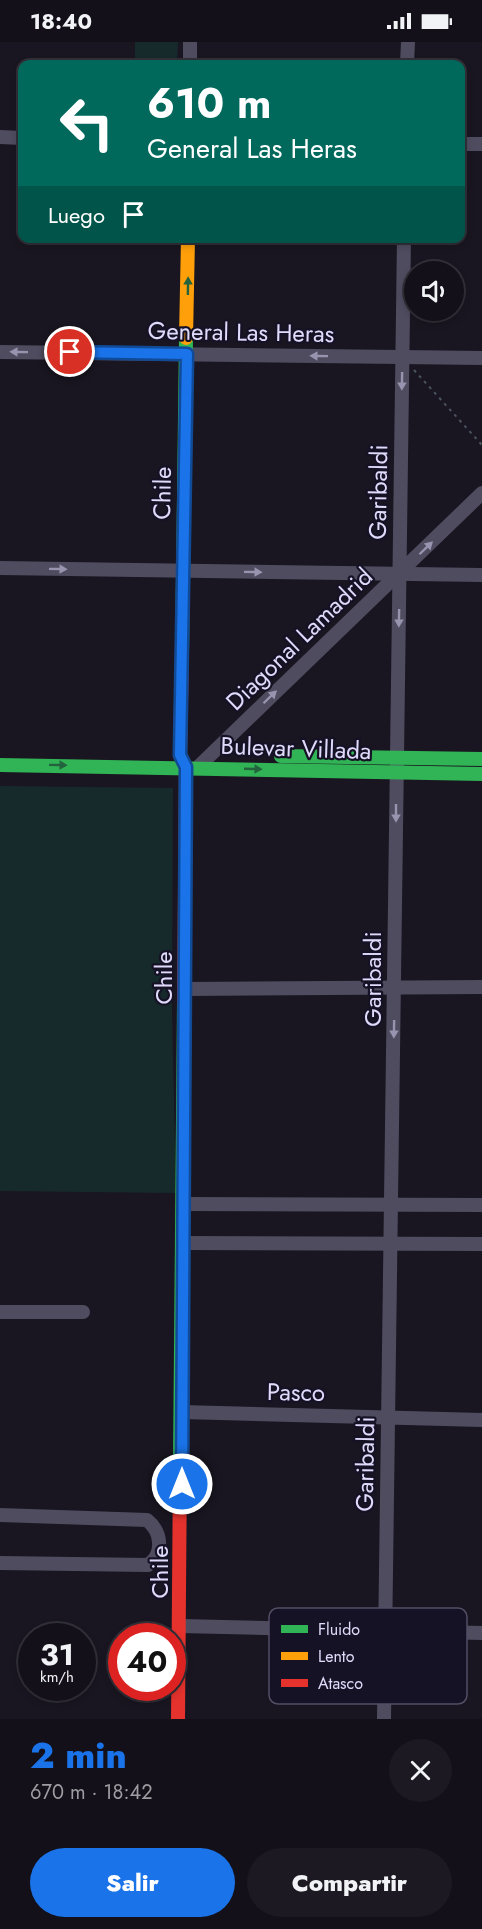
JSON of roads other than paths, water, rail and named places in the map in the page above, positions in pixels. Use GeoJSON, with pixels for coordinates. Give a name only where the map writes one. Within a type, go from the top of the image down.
{"type":"FeatureCollection","features":[{"type":"Feature","properties":{"kind":"street"},"geometry":{"type":"LineString","coordinates":[[190,42],[190,60]]}},
{"type":"Feature","properties":{"kind":"street"},"geometry":{"type":"LineString","coordinates":[[408,42],[408,60]]}},
{"type":"Feature","properties":{"kind":"street"},"geometry":{"type":"LineString","coordinates":[[0,137],[18,138]]}},
{"type":"Feature","properties":{"kind":"street"},"geometry":{"type":"LineString","coordinates":[[465,144],[482,144]]}},
{"type":"Feature","properties":{"kind":"street","name":"Chile"},"geometry":{"type":"LineString","coordinates":[[181,1623],[188,763],[183,571],[188,243]]}},
{"type":"Feature","properties":{"kind":"street","name":"Garibaldi"},"geometry":{"type":"LineString","coordinates":[[385,1608],[393,1205],[396,773],[404,243]]}},
{"type":"Feature","properties":{"kind":"street","name":"General Las Heras"},"geometry":{"type":"LineString","coordinates":[[0,351],[482,358]]}},
{"type":"Feature","properties":{"kind":"street","name":"Diagonal Lamadrid"},"geometry":{"type":"LineString","coordinates":[[188,763],[209,755],[482,494]]}},
{"type":"Feature","properties":{"kind":"street"},"geometry":{"type":"LineString","coordinates":[[0,568],[482,575]]}},
{"type":"Feature","properties":{"kind":"street","name":"Bulevar Villada"},"geometry":{"type":"LineString","coordinates":[[0,752],[396,773],[482,774]]}},
{"type":"Feature","properties":{"kind":"street","name":"Bulevar Villada"},"geometry":{"type":"LineString","coordinates":[[0,765],[188,763],[209,755],[482,759]]}},
{"type":"Feature","properties":{"kind":"street"},"geometry":{"type":"LineString","coordinates":[[186,989],[482,987]]}},
{"type":"Feature","properties":{"kind":"street"},"geometry":{"type":"LineString","coordinates":[[183,1204],[482,1205]]}},
{"type":"Feature","properties":{"kind":"street"},"geometry":{"type":"LineString","coordinates":[[183,1243],[482,1244]]}},
{"type":"Feature","properties":{"kind":"street"},"geometry":{"type":"LineString","coordinates":[[0,1311],[83,1312]]}},
{"type":"Feature","properties":{"kind":"street","name":"Pasco"},"geometry":{"type":"LineString","coordinates":[[182,1413],[482,1420]]}},
{"type":"Feature","properties":{"kind":"street"},"geometry":{"type":"LineString","coordinates":[[0,1515],[147,1520],[155,1527],[160,1544],[158,1555],[148,1565],[0,1563]]}},
{"type":"Feature","properties":{"kind":"street"},"geometry":{"type":"LineString","coordinates":[[186,1626],[269,1629]]}},
{"type":"Feature","properties":{"kind":"street"},"geometry":{"type":"LineString","coordinates":[[467,1633],[482,1633]]}},
{"type":"Feature","properties":{"kind":"street","name":"Chile"},"geometry":{"type":"LineString","coordinates":[[178,1719],[179,1701]]}},
{"type":"Feature","properties":{"kind":"street","name":"Garibaldi"},"geometry":{"type":"LineString","coordinates":[[384,1704],[384,1719]]}}]}
